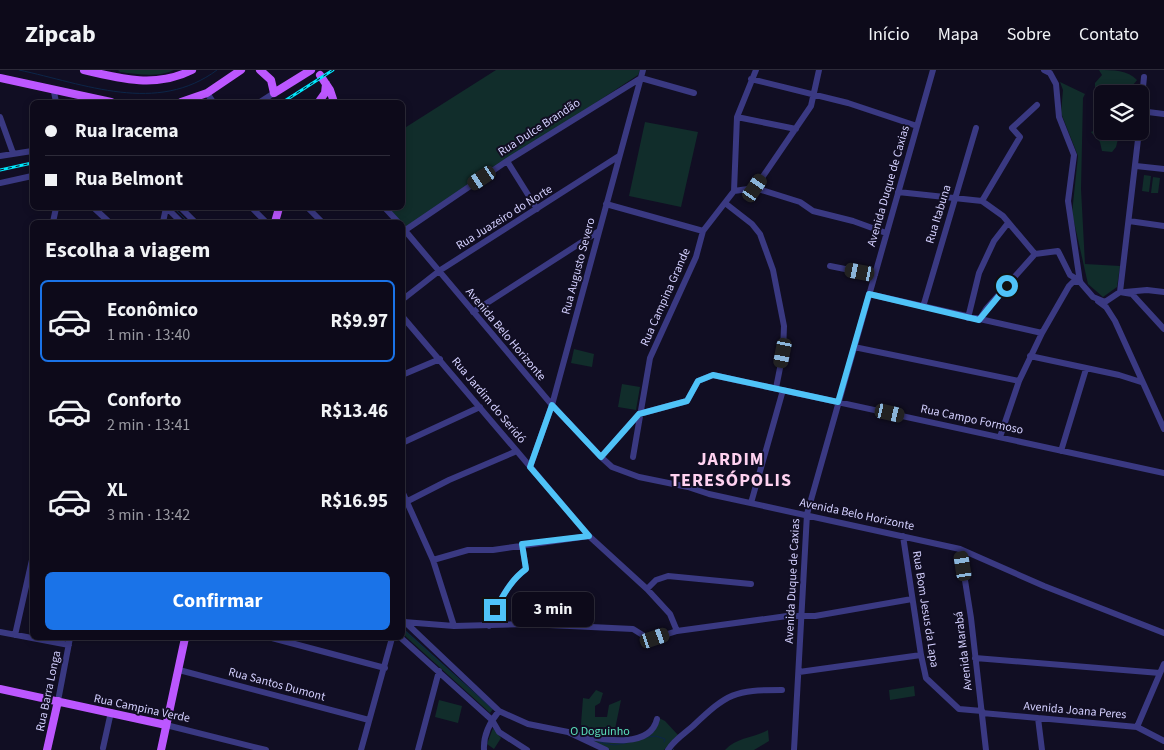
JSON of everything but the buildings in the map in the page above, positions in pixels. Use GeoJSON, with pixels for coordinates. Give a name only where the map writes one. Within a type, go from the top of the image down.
{"type":"FeatureCollection","features":[{"type":"Feature","properties":{"kind":"main road"},"geometry":{"type":"LineString","coordinates":[[84,70],[144,81],[166,79],[192,70]]}},
{"type":"Feature","properties":{"kind":"main road"},"geometry":{"type":"LineString","coordinates":[[187,100],[207,93],[241,70]]}},
{"type":"Feature","properties":{"kind":"main road"},"geometry":{"type":"LineString","coordinates":[[263,71],[271,80],[274,93],[309,71],[320,72],[333,100]]}},
{"type":"Feature","properties":{"kind":"main road"},"geometry":{"type":"LineString","coordinates":[[0,78],[54,92],[100,100]]}},
{"type":"Feature","properties":{"kind":"main road"},"geometry":{"type":"LineString","coordinates":[[271,80],[287,85]]}},
{"type":"Feature","properties":{"kind":"main road"},"geometry":{"type":"LineString","coordinates":[[319,100],[325,93],[326,84]]}},
{"type":"Feature","properties":{"kind":"main road"},"geometry":{"type":"LineString","coordinates":[[161,750],[185,640]]}},
{"type":"Feature","properties":{"kind":"main road","name":"Rua Campina Verde"},"geometry":{"type":"LineString","coordinates":[[0,688],[166,725]]}},
{"type":"Feature","properties":{"kind":"main road","name":"Rua Barra Longa"},"geometry":{"type":"LineString","coordinates":[[47,750],[58,702]]}},
{"type":"Feature","properties":{"kind":"street","name":"Rua Augusto Severo"},"geometry":{"type":"LineString","coordinates":[[530,467],[552,405],[642,70]]}},
{"type":"Feature","properties":{"kind":"street"},"geometry":{"type":"LineString","coordinates":[[756,70],[737,118],[734,191],[755,188],[800,202],[813,211],[886,233]]}},
{"type":"Feature","properties":{"kind":"street"},"geometry":{"type":"LineString","coordinates":[[755,188],[811,106],[820,70]]}},
{"type":"Feature","properties":{"kind":"street","name":"Avenida Duque de Caxias"},"geometry":{"type":"LineString","coordinates":[[794,750],[806,514],[933,70]]}},
{"type":"Feature","properties":{"kind":"street"},"geometry":{"type":"LineString","coordinates":[[1047,72],[1058,90],[1061,124],[1074,155],[1068,201],[1080,282]]}},
{"type":"Feature","properties":{"kind":"street"},"geometry":{"type":"LineString","coordinates":[[1143,85],[1144,77]]}},
{"type":"Feature","properties":{"kind":"street"},"geometry":{"type":"LineString","coordinates":[[641,78],[694,94]]}},
{"type":"Feature","properties":{"kind":"street","name":"Rua Dulce Brandão"},"geometry":{"type":"LineString","coordinates":[[405,229],[507,161],[641,78]]}},
{"type":"Feature","properties":{"kind":"street"},"geometry":{"type":"LineString","coordinates":[[751,79],[815,95],[917,126]]}},
{"type":"Feature","properties":{"kind":"street"},"geometry":{"type":"LineString","coordinates":[[54,92],[56,100]]}},
{"type":"Feature","properties":{"kind":"street"},"geometry":{"type":"LineString","coordinates":[[207,93],[212,100]]}},
{"type":"Feature","properties":{"kind":"street"},"geometry":{"type":"LineString","coordinates":[[263,100],[274,93]]}},
{"type":"Feature","properties":{"kind":"street"},"geometry":{"type":"LineString","coordinates":[[982,201],[1020,137],[1012,128],[1037,105]]}},
{"type":"Feature","properties":{"kind":"street"},"geometry":{"type":"LineString","coordinates":[[1149,112],[1164,114]]}},
{"type":"Feature","properties":{"kind":"street"},"geometry":{"type":"LineString","coordinates":[[0,117],[13,153]]}},
{"type":"Feature","properties":{"kind":"street"},"geometry":{"type":"LineString","coordinates":[[737,118],[796,129]]}},
{"type":"Feature","properties":{"kind":"street","name":"Rua Itabuna"},"geometry":{"type":"LineString","coordinates":[[923,307],[976,128]]}},
{"type":"Feature","properties":{"kind":"street"},"geometry":{"type":"LineString","coordinates":[[1120,292],[1138,140]]}},
{"type":"Feature","properties":{"kind":"street"},"geometry":{"type":"LineString","coordinates":[[0,156],[30,151]]}},
{"type":"Feature","properties":{"kind":"street","name":"Rua Juazeiro do Norte"},"geometry":{"type":"LineString","coordinates":[[405,298],[439,271],[620,156]]}},
{"type":"Feature","properties":{"kind":"street"},"geometry":{"type":"LineString","coordinates":[[507,161],[537,209]]}},
{"type":"Feature","properties":{"kind":"street"},"geometry":{"type":"LineString","coordinates":[[1136,166],[1164,169]]}},
{"type":"Feature","properties":{"kind":"street"},"geometry":{"type":"LineString","coordinates":[[0,183],[30,176]]}},
{"type":"Feature","properties":{"kind":"street","name":"Rua Campina Grande"},"geometry":{"type":"LineString","coordinates":[[633,457],[650,358],[698,253],[703,231],[734,191]]}},
{"type":"Feature","properties":{"kind":"street"},"geometry":{"type":"LineString","coordinates":[[898,192],[982,201],[1003,216],[1035,254]]}},
{"type":"Feature","properties":{"kind":"street"},"geometry":{"type":"LineString","coordinates":[[726,203],[752,224],[760,234],[774,270],[784,326],[779,389],[751,503]]}},
{"type":"Feature","properties":{"kind":"street"},"geometry":{"type":"LineString","coordinates":[[606,204],[703,231]]}},
{"type":"Feature","properties":{"kind":"street"},"geometry":{"type":"LineString","coordinates":[[96,210],[106,220]]}},
{"type":"Feature","properties":{"kind":"street"},"geometry":{"type":"LineString","coordinates":[[169,210],[179,220]]}},
{"type":"Feature","properties":{"kind":"street"},"geometry":{"type":"LineString","coordinates":[[183,210],[192,220]]}},
{"type":"Feature","properties":{"kind":"street"},"geometry":{"type":"LineString","coordinates":[[254,210],[264,220]]}},
{"type":"Feature","properties":{"kind":"street"},"geometry":{"type":"LineString","coordinates":[[310,210],[320,220]]}},
{"type":"Feature","properties":{"kind":"street"},"geometry":{"type":"LineString","coordinates":[[387,210],[396,220]]}},
{"type":"Feature","properties":{"kind":"street"},"geometry":{"type":"LineString","coordinates":[[1129,221],[1164,226]]}},
{"type":"Feature","properties":{"kind":"street"},"geometry":{"type":"LineString","coordinates":[[968,318],[979,273],[994,241],[1008,223]]}},
{"type":"Feature","properties":{"kind":"street"},"geometry":{"type":"LineString","coordinates":[[473,312],[599,231]]}},
{"type":"Feature","properties":{"kind":"street","name":"Avenida Belo Horizonte"},"geometry":{"type":"LineString","coordinates":[[405,232],[552,405],[612,467],[639,477],[960,549],[1044,586],[1164,633]]}},
{"type":"Feature","properties":{"kind":"street"},"geometry":{"type":"LineString","coordinates":[[979,320],[986,308],[1035,254],[1058,251],[1070,275],[1106,307],[1115,321],[1141,382],[1149,392],[1164,429]]}},
{"type":"Feature","properties":{"kind":"street"},"geometry":{"type":"LineString","coordinates":[[830,266],[875,275]]}},
{"type":"Feature","properties":{"kind":"street"},"geometry":{"type":"LineString","coordinates":[[1000,437],[1018,381],[1030,356],[1069,286],[1073,282],[1080,282]]}},
{"type":"Feature","properties":{"kind":"street"},"geometry":{"type":"LineString","coordinates":[[1093,297],[1105,302],[1120,292],[1147,290],[1164,292]]}},
{"type":"Feature","properties":{"kind":"street"},"geometry":{"type":"LineString","coordinates":[[1120,292],[1132,294],[1164,329]]}},
{"type":"Feature","properties":{"kind":"street"},"geometry":{"type":"LineString","coordinates":[[869,294],[968,318],[1042,333]]}},
{"type":"Feature","properties":{"kind":"street","name":"Rua Jardim do Seridó"},"geometry":{"type":"LineString","coordinates":[[405,319],[589,536],[647,588],[670,614],[677,631]]}},
{"type":"Feature","properties":{"kind":"street"},"geometry":{"type":"LineString","coordinates":[[854,347],[1018,381]]}},
{"type":"Feature","properties":{"kind":"street"},"geometry":{"type":"LineString","coordinates":[[1030,356],[1119,375],[1141,382]]}},
{"type":"Feature","properties":{"kind":"street"},"geometry":{"type":"LineString","coordinates":[[405,374],[440,359]]}},
{"type":"Feature","properties":{"kind":"street"},"geometry":{"type":"LineString","coordinates":[[1061,451],[1086,369]]}},
{"type":"Feature","properties":{"kind":"street","name":"Rua Campo Formoso"},"geometry":{"type":"LineString","coordinates":[[639,414],[687,401],[698,381],[713,375],[1164,474]]}},
{"type":"Feature","properties":{"kind":"street"},"geometry":{"type":"LineString","coordinates":[[405,442],[480,407]]}},
{"type":"Feature","properties":{"kind":"street"},"geometry":{"type":"LineString","coordinates":[[601,457],[639,414]]}},
{"type":"Feature","properties":{"kind":"street"},"geometry":{"type":"LineString","coordinates":[[454,626],[433,560],[405,503],[449,480],[517,451]]}},
{"type":"Feature","properties":{"kind":"street"},"geometry":{"type":"LineString","coordinates":[[433,560],[468,550],[493,550],[522,544],[589,536]]}},
{"type":"Feature","properties":{"kind":"street","name":"Rua Bom Jesus da Lapa"},"geometry":{"type":"LineString","coordinates":[[903,536],[926,678],[960,709],[982,712]]}},
{"type":"Feature","properties":{"kind":"street"},"geometry":{"type":"LineString","coordinates":[[489,626],[505,591],[516,576],[526,569],[522,544]]}},
{"type":"Feature","properties":{"kind":"street","name":"Avenida Marabá"},"geometry":{"type":"LineString","coordinates":[[960,549],[986,750]]}},
{"type":"Feature","properties":{"kind":"street"},"geometry":{"type":"LineString","coordinates":[[15,635],[30,569]]}},
{"type":"Feature","properties":{"kind":"street"},"geometry":{"type":"LineString","coordinates":[[647,588],[656,580],[668,576],[751,584]]}},
{"type":"Feature","properties":{"kind":"street"},"geometry":{"type":"LineString","coordinates":[[405,620],[454,626],[528,624],[633,630],[648,638],[677,631],[787,616],[815,616],[912,599]]}},
{"type":"Feature","properties":{"kind":"street"},"geometry":{"type":"LineString","coordinates":[[405,622],[499,711],[528,724],[610,742],[626,740],[649,732],[656,724],[657,719]]}},
{"type":"Feature","properties":{"kind":"street"},"geometry":{"type":"LineString","coordinates":[[0,632],[30,638]]}},
{"type":"Feature","properties":{"kind":"street"},"geometry":{"type":"LineString","coordinates":[[42,640],[69,645]]}},
{"type":"Feature","properties":{"kind":"street","name":"Rua Barra Longa"},"geometry":{"type":"LineString","coordinates":[[58,702],[70,640]]}},
{"type":"Feature","properties":{"kind":"street"},"geometry":{"type":"LineString","coordinates":[[296,640],[385,668]]}},
{"type":"Feature","properties":{"kind":"street"},"geometry":{"type":"LineString","coordinates":[[362,750],[392,640]]}},
{"type":"Feature","properties":{"kind":"street"},"geometry":{"type":"LineString","coordinates":[[403,640],[440,671],[492,720],[499,732],[526,750]]}},
{"type":"Feature","properties":{"kind":"street"},"geometry":{"type":"LineString","coordinates":[[798,672],[921,655]]}},
{"type":"Feature","properties":{"kind":"street"},"geometry":{"type":"LineString","coordinates":[[975,658],[1160,673]]}},
{"type":"Feature","properties":{"kind":"street"},"geometry":{"type":"LineString","coordinates":[[1137,727],[1164,664]]}},
{"type":"Feature","properties":{"kind":"street","name":"Rua Santos Dumont"},"geometry":{"type":"LineString","coordinates":[[179,670],[369,720]]}},
{"type":"Feature","properties":{"kind":"street"},"geometry":{"type":"LineString","coordinates":[[418,750],[440,671]]}},
{"type":"Feature","properties":{"kind":"street"},"geometry":{"type":"LineString","coordinates":[[668,750],[674,742],[715,704],[726,698],[738,693],[782,690]]}},
{"type":"Feature","properties":{"kind":"street"},"geometry":{"type":"LineString","coordinates":[[484,750],[486,734],[492,720],[499,711]]}},
{"type":"Feature","properties":{"kind":"street"},"geometry":{"type":"LineString","coordinates":[[103,748],[111,712]]}},
{"type":"Feature","properties":{"kind":"street","name":"Avenida Joana Peres"},"geometry":{"type":"LineString","coordinates":[[982,712],[1137,727],[1164,741]]}},
{"type":"Feature","properties":{"kind":"street"},"geometry":{"type":"LineString","coordinates":[[1038,718],[1042,750]]}},
{"type":"Feature","properties":{"kind":"street","name":"Rua Campina Verde"},"geometry":{"type":"LineString","coordinates":[[166,725],[266,750]]}},
{"type":"Feature","properties":{"kind":"street"},"geometry":{"type":"LineString","coordinates":[[572,733],[606,750]]}},
{"type":"Feature","properties":{"kind":"green space"},"geometry":{"type":"Polygon","coordinates":[[[118,70],[174,70],[161,74],[147,75],[120,72],[118,70]]]}},
{"type":"Feature","properties":{"kind":"green space"},"geometry":{"type":"Polygon","coordinates":[[[496,70],[640,70],[638,75],[405,228],[405,220],[398,220],[389,210],[405,210],[405,128],[496,70]]]}},
{"type":"Feature","properties":{"kind":"green space"},"geometry":{"type":"Polygon","coordinates":[[[1099,70],[1125,72],[1137,80],[1133,85],[1095,85],[1102,75],[1099,70]]]}},
{"type":"Feature","properties":{"kind":"green space"},"geometry":{"type":"Polygon","coordinates":[[[1060,82],[1085,94],[1083,98],[1081,189],[1085,264],[1120,266],[1117,287],[1103,297],[1088,284],[1072,213],[1078,156],[1061,113],[1063,90],[1060,82]]]}},
{"type":"Feature","properties":{"kind":"green space"},"geometry":{"type":"Polygon","coordinates":[[[645,122],[698,132],[681,207],[629,196],[645,122]]]}},
{"type":"Feature","properties":{"kind":"green space"},"geometry":{"type":"Polygon","coordinates":[[[1098,140],[1118,140],[1112,152],[1102,151],[1098,140]]]}},
{"type":"Feature","properties":{"kind":"green space"},"geometry":{"type":"Polygon","coordinates":[[[1144,175],[1151,176],[1149,192],[1142,191],[1144,175]]]}},
{"type":"Feature","properties":{"kind":"green space"},"geometry":{"type":"Polygon","coordinates":[[[1153,177],[1160,178],[1158,193],[1151,193],[1153,177]]]}},
{"type":"Feature","properties":{"kind":"green space"},"geometry":{"type":"Polygon","coordinates":[[[574,349],[594,354],[592,367],[571,363],[574,349]]]}},
{"type":"Feature","properties":{"kind":"green space"},"geometry":{"type":"Polygon","coordinates":[[[622,384],[640,387],[636,410],[618,407],[622,384]]]}},
{"type":"Feature","properties":{"kind":"green space"},"geometry":{"type":"Polygon","coordinates":[[[405,630],[493,709],[490,713],[405,636],[405,630]]]}},
{"type":"Feature","properties":{"kind":"green space"},"geometry":{"type":"Polygon","coordinates":[[[914,686],[915,696],[890,700],[889,690],[914,686]]]}},
{"type":"Feature","properties":{"kind":"green space","name":"O Doguinho"},"geometry":{"type":"Polygon","coordinates":[[[596,690],[603,693],[600,703],[595,706],[595,717],[607,717],[609,705],[621,700],[614,734],[616,741],[626,740],[653,729],[657,717],[665,721],[678,735],[664,750],[610,750],[580,737],[583,698],[589,699],[596,690]]]}},
{"type":"Feature","properties":{"kind":"green space"},"geometry":{"type":"Polygon","coordinates":[[[439,700],[462,706],[458,723],[435,717],[439,700]]]}},
{"type":"Feature","properties":{"kind":"green space"},"geometry":{"type":"Polygon","coordinates":[[[493,728],[501,738],[494,749],[487,744],[493,728]]]}},
{"type":"Feature","properties":{"kind":"green space"},"geometry":{"type":"Polygon","coordinates":[[[768,730],[769,741],[754,750],[725,750],[740,740],[768,730]]]}},
{"type":"Feature","properties":{"kind":"waterway"},"geometry":{"type":"LineString","coordinates":[[19,70],[95,88],[145,93],[170,91],[194,83],[217,70]]}},
{"type":"Feature","properties":{"kind":"waterway"},"geometry":{"type":"LineString","coordinates":[[176,210],[186,220]]}},
{"type":"Feature","properties":{"kind":"waterway"},"geometry":{"type":"LineString","coordinates":[[405,631],[492,709]]}},
{"type":"Feature","properties":{"kind":"waterway"},"geometry":{"type":"LineString","coordinates":[[646,737],[656,736],[665,739],[664,742]]}},
{"type":"Feature","properties":{"kind":"waterway"},"geometry":{"type":"LineString","coordinates":[[599,742],[614,745],[626,743]]}},
{"type":"Feature","properties":{"kind":"railway"},"geometry":{"type":"LineString","coordinates":[[286,100],[333,70]]}},
{"type":"Feature","properties":{"kind":"railway"},"geometry":{"type":"LineString","coordinates":[[0,170],[30,163]]}},
{"type":"Feature","properties":{"kind":"district","name":"JARDIM TERESÓPOLIS"},"geometry":{"type":"Point","coordinates":[731,469]}},
{"type":"Feature","properties":{"kind":"route"},"geometry":{"type":"LineString","coordinates":[[495,610],[516,576],[526,569],[522,544],[589,536],[530,467],[552,405],[601,457],[639,414],[653,412],[687,401],[698,381],[713,375],[838,402],[869,294],[979,320],[986,308],[1007,286]]}}]}
